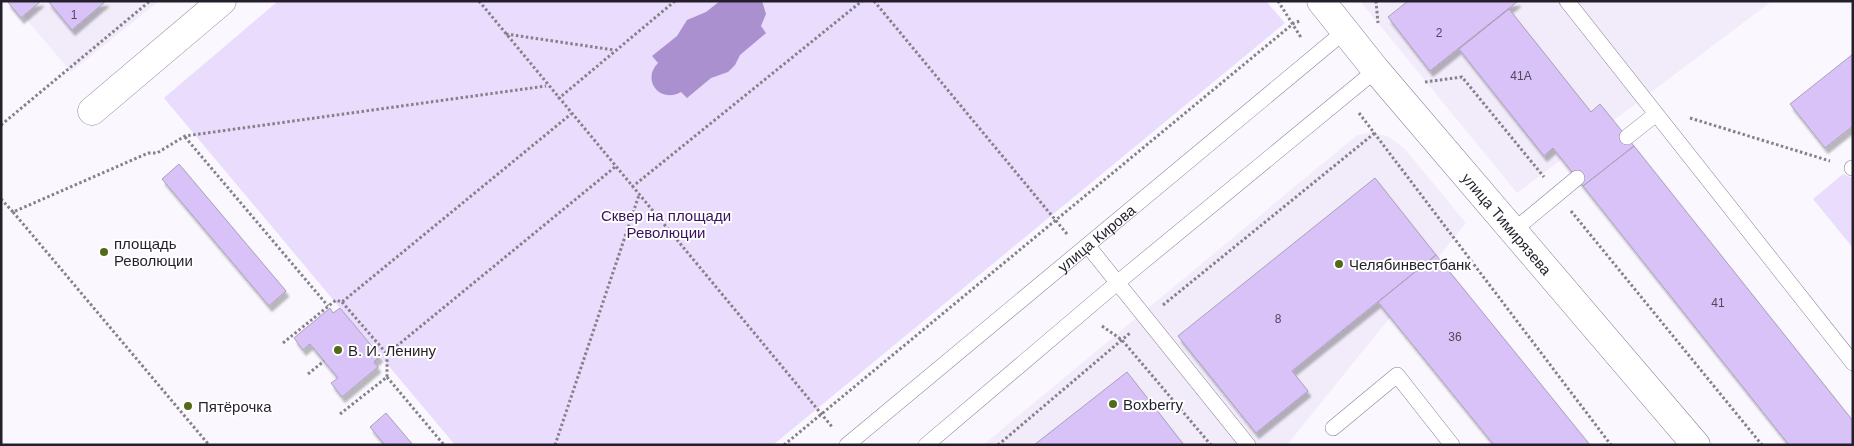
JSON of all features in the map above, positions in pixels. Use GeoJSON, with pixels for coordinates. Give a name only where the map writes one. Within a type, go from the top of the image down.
{"type":"FeatureCollection","features":[{"type":"Feature","properties":{"kind":"street"},"geometry":{"type":"LineString","coordinates":[[92,111],[222,1]]}},
{"type":"Feature","properties":{"kind":"street","name":"улица Тимирязева"},"geometry":{"type":"LineString","coordinates":[[1321,1],[1376,70],[1696,445]]}},
{"type":"Feature","properties":{"kind":"lane"},"geometry":{"type":"LineString","coordinates":[[1566,1],[1853,363]]}},
{"type":"Feature","properties":{"kind":"lane","name":"улица Кирова"},"geometry":{"type":"LineString","coordinates":[[847,445],[1345,31]]}},
{"type":"Feature","properties":{"kind":"lane"},"geometry":{"type":"LineString","coordinates":[[926,445],[1117,283],[1376,70]]}},
{"type":"Feature","properties":{"kind":"lane"},"geometry":{"type":"LineString","coordinates":[[1627,137],[1656,114]]}},
{"type":"Feature","properties":{"kind":"lane"},"geometry":{"type":"LineString","coordinates":[[1512,231],[1577,178]]}},
{"type":"Feature","properties":{"kind":"lane"},"geometry":{"type":"LineString","coordinates":[[1088,246],[1248,445]]}},
{"type":"Feature","properties":{"kind":"lane"},"geometry":{"type":"LineString","coordinates":[[1333,428],[1397,376],[1452,445]]}},
{"type":"Feature","properties":{"kind":"path"},"geometry":{"type":"LineString","coordinates":[[1,125],[150,1]]}},
{"type":"Feature","properties":{"kind":"path"},"geometry":{"type":"LineString","coordinates":[[479,1],[546,86],[639,194],[816,409]]}},
{"type":"Feature","properties":{"kind":"path"},"geometry":{"type":"LineString","coordinates":[[558,99],[614,50],[675,1]]}},
{"type":"Feature","properties":{"kind":"path"},"geometry":{"type":"LineString","coordinates":[[632,186],[862,1]]}},
{"type":"Feature","properties":{"kind":"path"},"geometry":{"type":"LineString","coordinates":[[874,1],[1070,238],[1072,259]]}},
{"type":"Feature","properties":{"kind":"path"},"geometry":{"type":"LineString","coordinates":[[1278,1],[1294,23],[1313,57]]}},
{"type":"Feature","properties":{"kind":"path"},"geometry":{"type":"LineString","coordinates":[[1376,1],[1377,22],[1383,30]]}},
{"type":"Feature","properties":{"kind":"path"},"geometry":{"type":"LineString","coordinates":[[784,445],[1294,23]]}},
{"type":"Feature","properties":{"kind":"path"},"geometry":{"type":"LineString","coordinates":[[506,34],[614,50]]}},
{"type":"Feature","properties":{"kind":"path"},"geometry":{"type":"LineString","coordinates":[[1419,75],[1425,82],[1462,77],[1762,445]]}},
{"type":"Feature","properties":{"kind":"path"},"geometry":{"type":"LineString","coordinates":[[13,212],[148,153],[157,153],[185,136],[546,86]]}},
{"type":"Feature","properties":{"kind":"path"},"geometry":{"type":"LineString","coordinates":[[1344,95],[1376,132],[1611,445]]}},
{"type":"Feature","properties":{"kind":"path"},"geometry":{"type":"LineString","coordinates":[[1656,114],[1668,111],[1853,168]]}},
{"type":"Feature","properties":{"kind":"path"},"geometry":{"type":"LineString","coordinates":[[342,302],[571,114]]}},
{"type":"Feature","properties":{"kind":"path"},"geometry":{"type":"LineString","coordinates":[[998,445],[1146,320],[1376,132]]}},
{"type":"Feature","properties":{"kind":"path"},"geometry":{"type":"LineString","coordinates":[[185,136],[328,306]]}},
{"type":"Feature","properties":{"kind":"path"},"geometry":{"type":"LineString","coordinates":[[387,354],[615,167]]}},
{"type":"Feature","properties":{"kind":"path"},"geometry":{"type":"LineString","coordinates":[[555,445],[639,194]]}},
{"type":"Feature","properties":{"kind":"path"},"geometry":{"type":"LineString","coordinates":[[1,199],[209,445]]}},
{"type":"Feature","properties":{"kind":"path"},"geometry":{"type":"LineString","coordinates":[[283,344],[336,300],[342,302],[387,354],[387,377],[444,445]]}},
{"type":"Feature","properties":{"kind":"path"},"geometry":{"type":"LineString","coordinates":[[1088,308],[1107,331],[1122,340],[1211,445]]}},
{"type":"Feature","properties":{"kind":"path"},"geometry":{"type":"LineString","coordinates":[[308,374],[324,361]]}},
{"type":"Feature","properties":{"kind":"path"},"geometry":{"type":"LineString","coordinates":[[340,414],[387,377]]}},
{"type":"Feature","properties":{"kind":"shaded area"},"geometry":{"type":"Polygon","coordinates":[[[11,1],[159,1],[71,72],[11,1]]]}},
{"type":"Feature","properties":{"kind":"shaded area"},"geometry":{"type":"Polygon","coordinates":[[[720,1],[762,1],[766,14],[761,26],[766,33],[740,55],[735,65],[728,72],[711,78],[687,98],[681,92],[673,95],[660,93],[652,83],[651,76],[658,63],[652,56],[677,36],[687,20],[706,12],[720,1]]]}},
{"type":"Feature","properties":{"kind":"shaded area"},"geometry":{"type":"Polygon","coordinates":[[[1360,1],[1772,1],[1517,193],[1360,1]]]}},
{"type":"Feature","properties":{"kind":"shaded area"},"geometry":{"type":"Polygon","coordinates":[[[1373,132],[1389,137],[1404,148],[1466,223],[1287,445],[983,445],[1357,135],[1373,132]]]}},
{"type":"Feature","properties":{"kind":"green space","name":"Сквер на площади Революции"},"geometry":{"type":"Polygon","coordinates":[[[278,1],[1266,1],[1285,23],[773,445],[455,445],[164,98],[278,1]]]}},
{"type":"Feature","properties":{"kind":"green space"},"geometry":{"type":"Polygon","coordinates":[[[1843,174],[1853,178],[1853,248],[1813,199],[1843,174]]]}},
{"type":"Feature","properties":{"kind":"building"},"geometry":{"type":"Polygon","coordinates":[[[7,1],[41,1],[21,18],[7,1]]]}},
{"type":"Feature","properties":{"kind":"building"},"geometry":{"type":"Polygon","coordinates":[[[48,1],[106,1],[72,30],[48,1]]]}},
{"type":"Feature","properties":{"kind":"building"},"geometry":{"type":"Polygon","coordinates":[[[1408,1],[1518,1],[1430,71],[1388,17],[1408,1]]]}},
{"type":"Feature","properties":{"kind":"building"},"geometry":{"type":"Polygon","coordinates":[[[1509,9],[1591,112],[1600,104],[1634,146],[1583,186],[1553,148],[1544,156],[1459,49],[1509,9]]]}},
{"type":"Feature","properties":{"kind":"building"},"geometry":{"type":"Polygon","coordinates":[[[1853,54],[1853,126],[1825,148],[1790,104],[1853,54]]]}},
{"type":"Feature","properties":{"kind":"building"},"geometry":{"type":"Polygon","coordinates":[[[1634,146],[1853,421],[1852,445],[1789,445],[1583,186],[1634,146]]]}},
{"type":"Feature","properties":{"kind":"building"},"geometry":{"type":"Polygon","coordinates":[[[179,164],[286,291],[269,306],[162,179],[179,164]]]}},
{"type":"Feature","properties":{"kind":"building"},"geometry":{"type":"Polygon","coordinates":[[[1375,178],[1436,255],[1292,371],[1308,391],[1256,433],[1178,336],[1375,178]]]}},
{"type":"Feature","properties":{"kind":"building"},"geometry":{"type":"Polygon","coordinates":[[[1436,255],[1590,445],[1494,445],[1378,302],[1436,255]]]}},
{"type":"Feature","properties":{"kind":"building"},"geometry":{"type":"Polygon","coordinates":[[[330,308],[333,313],[340,308],[380,356],[374,362],[378,367],[342,397],[331,383],[338,378],[310,344],[303,350],[294,338],[330,308]]]}},
{"type":"Feature","properties":{"kind":"building"},"geometry":{"type":"Polygon","coordinates":[[[1127,372],[1184,445],[1034,445],[1127,372]]]}},
{"type":"Feature","properties":{"kind":"building"},"geometry":{"type":"Polygon","coordinates":[[[386,413],[413,445],[385,445],[370,427],[386,413]]]}},
{"type":"Feature","properties":{"kind":"place","name":"площадь Революции"},"geometry":{"type":"Point","coordinates":[104,252]}},
{"type":"Feature","properties":{"kind":"place","name":"Челябинвестбанк"},"geometry":{"type":"Point","coordinates":[1339,264]}},
{"type":"Feature","properties":{"kind":"place","name":"В. И. Ленину"},"geometry":{"type":"Point","coordinates":[338,350]}},
{"type":"Feature","properties":{"kind":"place","name":"Boxberry"},"geometry":{"type":"Point","coordinates":[1113,404]}},
{"type":"Feature","properties":{"kind":"place","name":"Пятёрочка"},"geometry":{"type":"Point","coordinates":[188,406]}}]}
